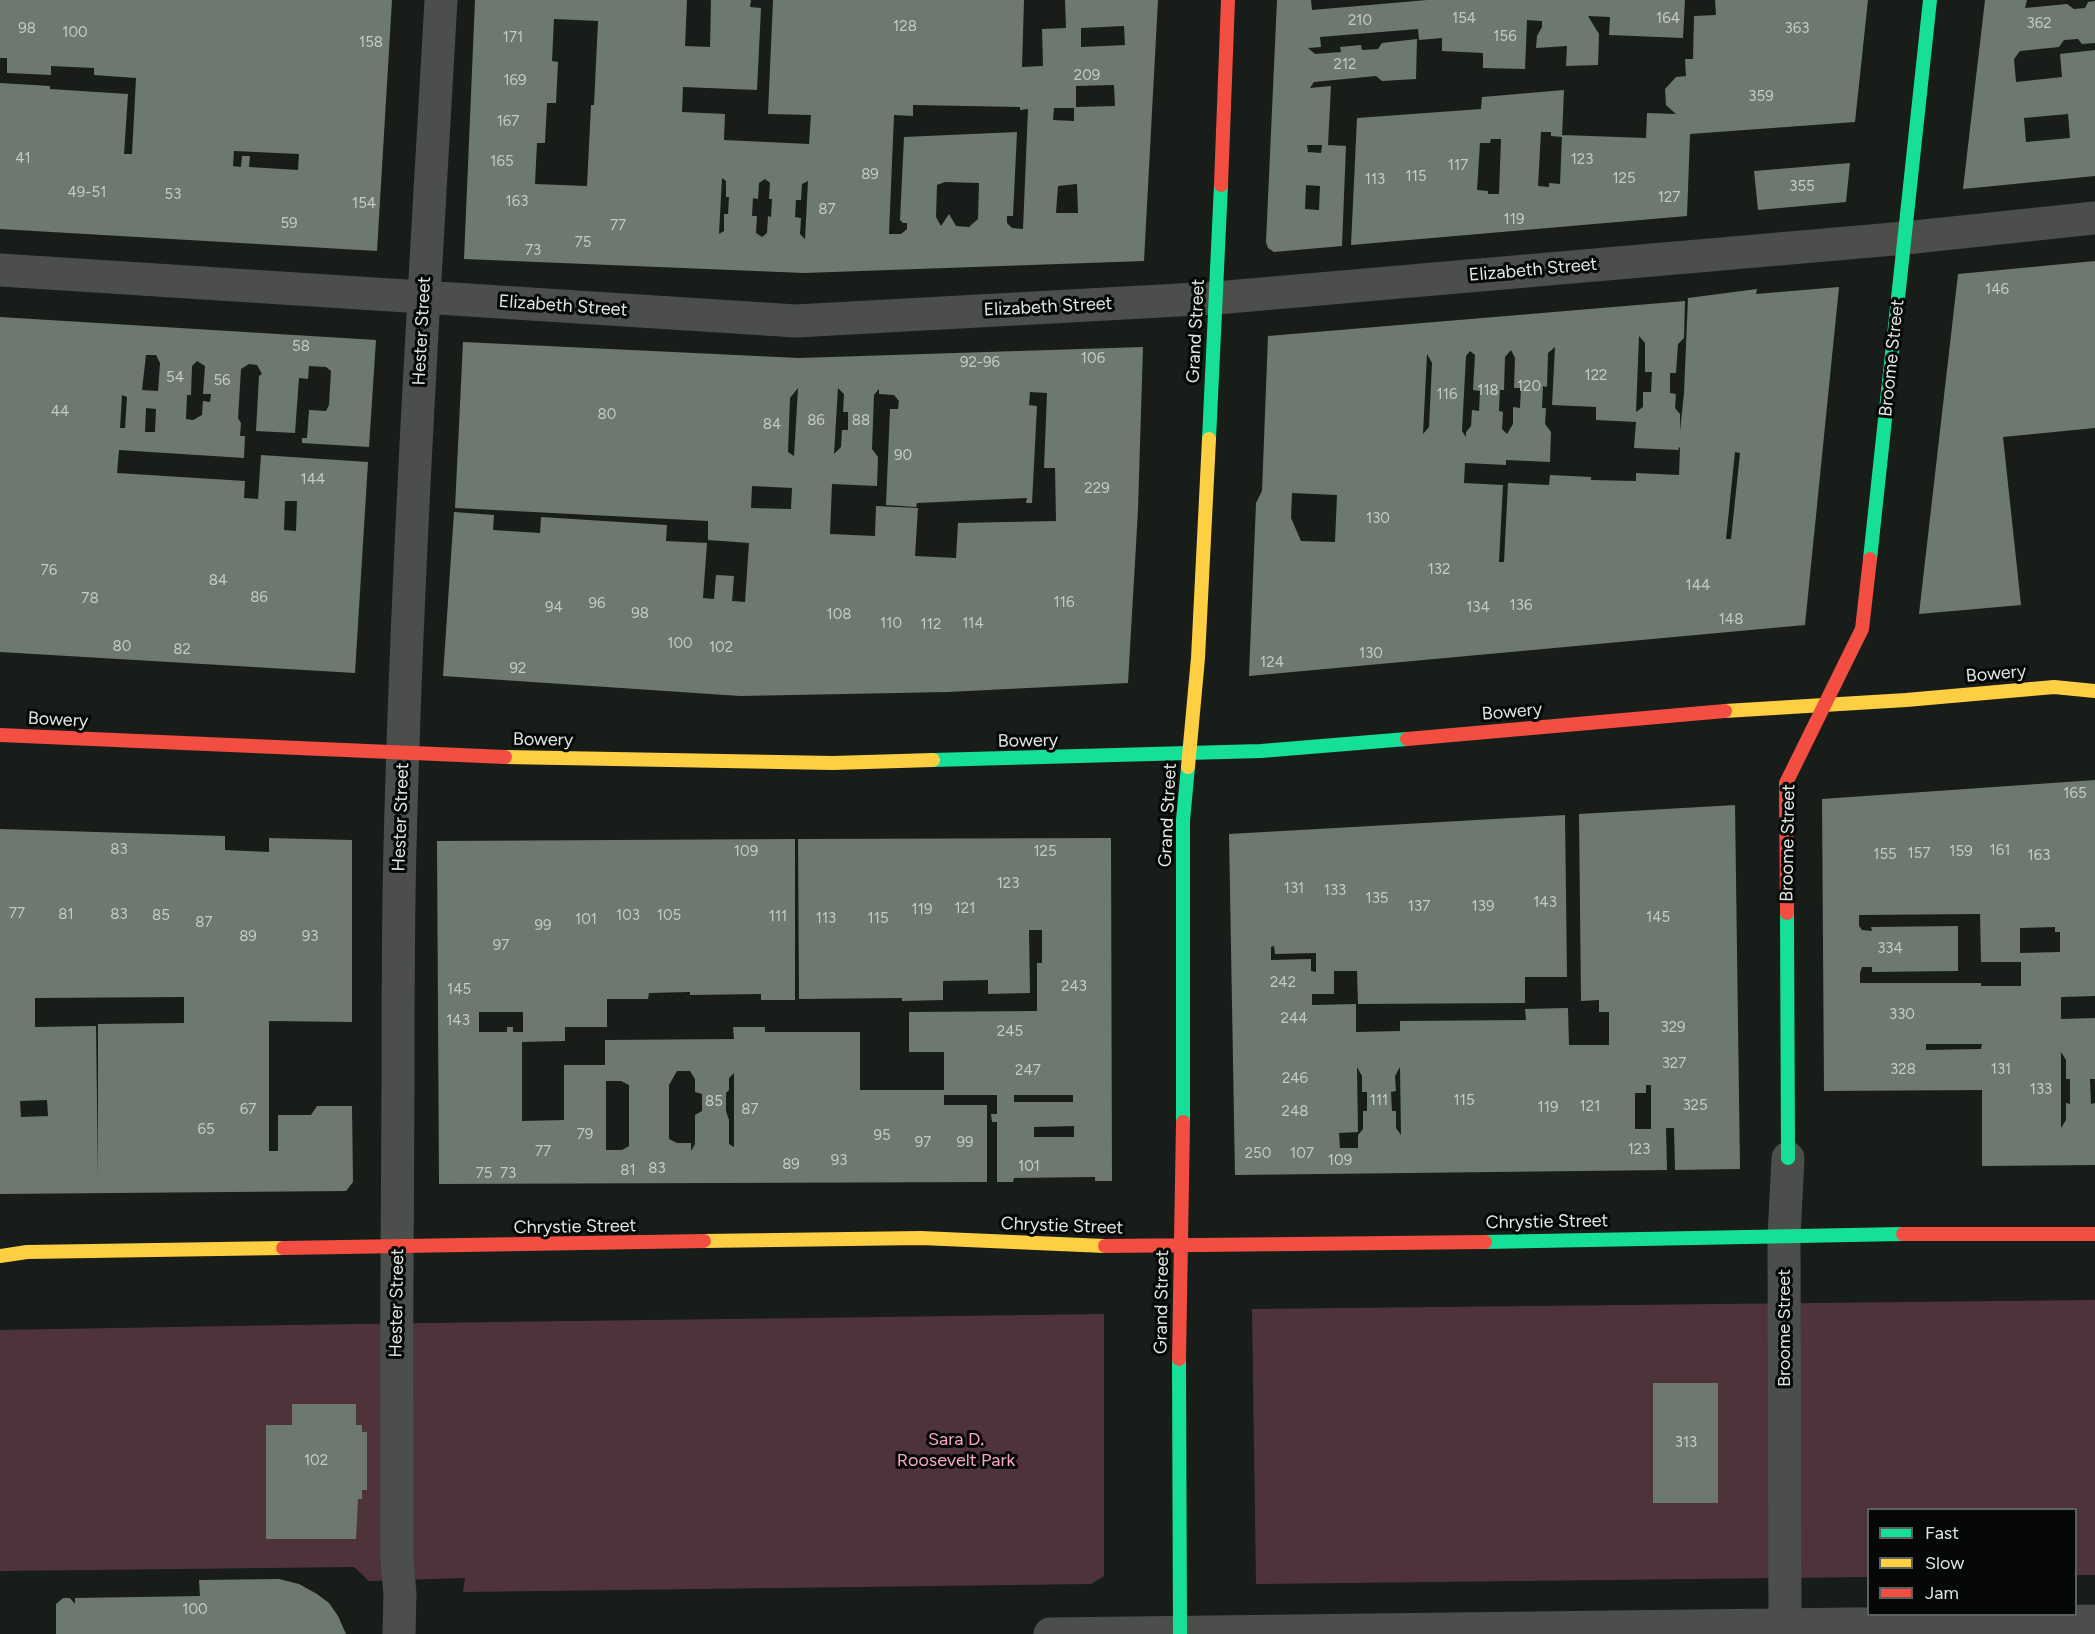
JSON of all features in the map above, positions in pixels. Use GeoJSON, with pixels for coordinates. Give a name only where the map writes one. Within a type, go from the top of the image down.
{"type":"FeatureCollection","features":[{"type":"Feature","properties":{"kind":"main road","name":"Grand Street"},"geometry":{"type":"LineString","coordinates":[[1180,1633],[1179,1332],[1184,1055],[1183,820],[1198,658],[1228,0]]}},
{"type":"Feature","properties":{"kind":"main road","name":"Broome Street"},"geometry":{"type":"LineString","coordinates":[[1788,1158],[1786,783],[1863,629],[1929,0]]}},
{"type":"Feature","properties":{"kind":"main road","name":"Bowery"},"geometry":{"type":"LineString","coordinates":[[2054,687],[2085,678]]}},
{"type":"Feature","properties":{"kind":"main road","name":"Bowery"},"geometry":{"type":"LineString","coordinates":[[0,735],[403,753],[611,760],[821,763],[1261,751],[2054,687],[2095,691]]}},
{"type":"Feature","properties":{"kind":"main road","name":"Chrystie Street"},"geometry":{"type":"LineString","coordinates":[[0,1256],[27,1252],[921,1238],[1097,1247],[1784,1237],[1844,1234],[2095,1234]]}},
{"type":"Feature","properties":{"kind":"main road","name":"Chrystie Street"},"geometry":{"type":"LineString","coordinates":[[0,1248],[27,1252]]}},
{"type":"Feature","properties":{"kind":"street","name":"Hester Street"},"geometry":{"type":"LineString","coordinates":[[399,1634],[395,1323],[398,1247],[399,875],[424,298],[441,0]]}},
{"type":"Feature","properties":{"kind":"street","name":"Elizabeth Street"},"geometry":{"type":"LineString","coordinates":[[0,270],[796,321],[1216,298],[1905,238],[2095,218]]}},
{"type":"Feature","properties":{"kind":"street","name":"Broome Street"},"geometry":{"type":"LineString","coordinates":[[1785,1629],[1784,1237],[1788,1158]]}},
{"type":"Feature","properties":{"kind":"street"},"geometry":{"type":"LineString","coordinates":[[1050,1634],[1785,1629],[2095,1621]]}},
{"type":"Feature","properties":{"kind":"green space"},"geometry":{"type":"Polygon","coordinates":[[[2095,1300],[2095,1575],[2077,1575],[2077,1508],[1867,1508],[1867,1577],[1256,1584],[1252,1309],[2095,1300]]]}},
{"type":"Feature","properties":{"kind":"green space","name":"Sara D. Roosevelt Park"},"geometry":{"type":"Polygon","coordinates":[[[1104,1314],[1104,1576],[1091,1584],[463,1592],[465,1578],[369,1581],[354,1567],[0,1571],[0,1330],[1104,1314]]]}},
{"type":"Feature","properties":{"kind":"building"},"geometry":{"type":"Polygon","coordinates":[[[0,0],[392,0],[377,251],[0,229],[0,83],[128,94],[124,154],[132,154],[136,78],[94,75],[94,68],[51,66],[51,75],[7,73],[7,58],[0,58],[0,0]],[[234,151],[233,166],[241,167],[242,156],[250,156],[249,167],[298,170],[299,154],[234,151]]]}},
{"type":"Feature","properties":{"kind":"building"},"geometry":{"type":"Polygon","coordinates":[[[475,0],[687,0],[685,46],[710,47],[711,0],[751,0],[750,7],[761,8],[757,90],[683,87],[682,112],[725,114],[724,140],[809,144],[811,115],[768,114],[773,0],[1024,0],[1022,67],[1043,66],[1042,29],[1066,28],[1065,0],[1158,0],[1144,261],[804,273],[464,259],[475,0]],[[554,19],[552,61],[558,62],[556,103],[547,103],[545,143],[537,143],[535,184],[587,186],[598,21],[554,19]],[[1124,26],[1081,28],[1081,47],[1125,45],[1124,26]],[[1114,85],[1076,86],[1076,107],[1115,106],[1114,85]],[[913,105],[913,116],[894,115],[889,234],[901,234],[907,229],[907,223],[900,220],[904,137],[1017,132],[1013,216],[1007,216],[1007,223],[1012,228],[1023,229],[1028,109],[913,105]],[[1054,108],[1053,120],[1074,121],[1074,108],[1054,108]],[[722,178],[719,234],[724,231],[724,214],[728,214],[729,197],[726,197],[726,181],[722,178]],[[765,179],[759,183],[758,199],[753,198],[752,216],[757,216],[756,233],[762,237],[767,233],[768,216],[771,217],[770,183],[765,179]],[[808,181],[802,184],[801,200],[796,200],[795,217],[801,218],[800,234],[805,239],[808,181]],[[945,182],[937,185],[936,217],[941,226],[949,214],[956,226],[969,227],[978,219],[979,183],[945,182]],[[1077,184],[1058,186],[1056,213],[1078,213],[1077,184]]]}},
{"type":"Feature","properties":{"kind":"building"},"geometry":{"type":"Polygon","coordinates":[[[1277,0],[1311,0],[1312,10],[1427,0],[1685,0],[1683,38],[1609,35],[1610,17],[1588,16],[1599,34],[1598,65],[1566,66],[1567,46],[1536,48],[1542,21],[1527,20],[1525,69],[1483,68],[1483,53],[1442,51],[1442,38],[1419,40],[1418,29],[1320,37],[1321,47],[1308,48],[1315,54],[1341,52],[1340,47],[1361,45],[1362,50],[1378,49],[1382,43],[1417,39],[1416,79],[1382,81],[1376,76],[1314,82],[1310,88],[1331,86],[1328,145],[1346,146],[1342,246],[1274,252],[1268,248],[1266,242],[1277,0]],[[1307,145],[1308,152],[1321,153],[1322,145],[1307,145]],[[1306,185],[1305,209],[1319,210],[1320,186],[1306,185]]]}},
{"type":"Feature","properties":{"kind":"building"},"geometry":{"type":"Polygon","coordinates":[[[1715,0],[1868,0],[1855,122],[1690,134],[1687,216],[1351,245],[1357,118],[1481,109],[1482,97],[1564,90],[1562,135],[1646,138],[1647,113],[1676,114],[1666,105],[1665,89],[1676,77],[1686,76],[1685,59],[1693,59],[1694,16],[1716,15],[1715,0]],[[1541,132],[1538,186],[1549,187],[1549,183],[1560,184],[1562,137],[1551,136],[1551,132],[1541,132]],[[1491,139],[1490,143],[1480,143],[1477,190],[1488,191],[1488,194],[1499,194],[1501,139],[1491,139]]]}},
{"type":"Feature","properties":{"kind":"building"},"geometry":{"type":"Polygon","coordinates":[[[1985,0],[2027,0],[2025,8],[2067,4],[2074,9],[2085,8],[2088,2],[2095,1],[2095,43],[2082,44],[2078,39],[2064,40],[2059,47],[2020,51],[2014,59],[2016,82],[2062,77],[2060,54],[2095,50],[2095,176],[1963,189],[1985,0]],[[2068,114],[2024,118],[2026,142],[2070,138],[2068,114]]]}},
{"type":"Feature","properties":{"kind":"building"},"geometry":{"type":"Polygon","coordinates":[[[1850,163],[1846,202],[1758,210],[1754,171],[1850,163]]]}},
{"type":"Feature","properties":{"kind":"building"},"geometry":{"type":"Polygon","coordinates":[[[2095,261],[2095,428],[2003,437],[2021,605],[1919,614],[1958,274],[2095,261]]]}},
{"type":"Feature","properties":{"kind":"building"},"geometry":{"type":"Polygon","coordinates":[[[1839,287],[1805,625],[1249,676],[1256,503],[1262,491],[1268,336],[1685,301],[1684,338],[1678,344],[1676,373],[1670,373],[1670,393],[1676,394],[1675,408],[1680,414],[1680,431],[1688,298],[1757,289],[1756,294],[1839,287]],[[1639,336],[1636,412],[1643,407],[1643,392],[1651,392],[1652,372],[1645,372],[1645,343],[1639,336]],[[1555,347],[1548,353],[1547,387],[1543,386],[1542,408],[1546,408],[1545,424],[1551,432],[1550,462],[1506,460],[1506,465],[1465,463],[1464,483],[1503,485],[1499,562],[1504,562],[1508,483],[1549,485],[1550,475],[1591,477],[1591,480],[1636,481],[1636,473],[1679,475],[1680,448],[1678,447],[1679,450],[1634,448],[1636,422],[1596,420],[1596,407],[1552,405],[1555,347]],[[1511,350],[1505,357],[1504,390],[1500,390],[1499,411],[1503,412],[1502,429],[1507,434],[1513,424],[1513,407],[1520,408],[1521,388],[1514,388],[1515,358],[1511,350]],[[1470,351],[1466,356],[1462,431],[1466,437],[1466,432],[1471,426],[1472,410],[1479,411],[1480,391],[1473,390],[1475,355],[1470,351]],[[1427,354],[1423,434],[1429,427],[1432,363],[1427,354]],[[1735,452],[1726,539],[1731,539],[1740,453],[1735,452]],[[1292,493],[1291,518],[1301,541],[1335,542],[1337,495],[1292,493]]]}},
{"type":"Feature","properties":{"kind":"building"},"geometry":{"type":"Polygon","coordinates":[[[0,317],[376,340],[369,447],[302,443],[302,438],[307,438],[309,410],[326,411],[329,405],[331,371],[326,367],[309,366],[308,379],[299,378],[295,433],[256,431],[259,376],[262,374],[257,365],[249,364],[241,369],[238,418],[241,423],[240,436],[245,436],[244,458],[119,450],[117,473],[245,481],[244,498],[258,499],[261,455],[368,462],[355,673],[0,652],[0,317]],[[146,355],[142,390],[158,391],[160,363],[156,355],[146,355]],[[197,361],[192,366],[191,395],[187,395],[186,419],[193,420],[202,415],[203,401],[210,402],[211,394],[203,394],[205,366],[197,361]],[[122,395],[120,428],[125,428],[127,397],[122,395]],[[146,408],[145,432],[155,432],[156,409],[146,408]],[[285,501],[284,530],[296,531],[297,501],[285,501]]]}},
{"type":"Feature","properties":{"kind":"building"},"geometry":{"type":"Polygon","coordinates":[[[463,342],[799,358],[1143,347],[1138,510],[1128,683],[948,692],[740,696],[443,676],[454,512],[494,515],[493,530],[540,533],[541,517],[667,525],[666,541],[707,543],[703,598],[714,599],[716,575],[734,576],[732,601],[745,602],[749,543],[708,540],[708,521],[455,508],[463,342]],[[798,388],[790,398],[788,452],[794,456],[798,388]],[[838,388],[834,454],[841,447],[842,430],[848,430],[848,412],[843,412],[844,394],[838,388]],[[879,389],[874,395],[872,449],[878,457],[877,486],[832,484],[830,534],[875,536],[876,506],[918,508],[915,556],[956,558],[958,523],[1056,521],[1055,468],[1044,468],[1047,393],[1030,392],[1029,405],[1037,406],[1032,503],[1026,503],[1027,498],[917,503],[916,507],[886,505],[890,409],[898,409],[899,401],[894,395],[879,394],[879,389]],[[752,486],[751,508],[791,509],[792,488],[752,486]]]}},
{"type":"Feature","properties":{"kind":"building"},"geometry":{"type":"Polygon","coordinates":[[[2095,780],[2095,996],[2061,997],[2061,1019],[2095,1018],[2095,1079],[2090,1079],[2091,1104],[2095,1103],[2095,1165],[1982,1166],[1982,1090],[1824,1091],[1822,799],[2095,780]],[[1980,914],[1859,915],[1859,926],[1862,930],[1872,931],[1871,927],[1958,926],[1958,971],[1872,972],[1872,967],[1862,967],[1860,983],[1981,983],[1981,986],[2021,986],[2021,962],[1981,962],[1980,914]],[[2055,927],[2020,928],[2020,953],[2060,952],[2060,932],[2055,932],[2055,927]],[[1926,1044],[1926,1050],[1981,1049],[1982,1044],[1926,1044]],[[2061,1052],[2061,1128],[2066,1120],[2066,1103],[2070,1104],[2070,1079],[2066,1079],[2066,1060],[2061,1052]]]}},
{"type":"Feature","properties":{"kind":"building"},"geometry":{"type":"Polygon","coordinates":[[[1735,805],[1740,1169],[1675,1170],[1674,1128],[1666,1128],[1667,1170],[1235,1175],[1229,834],[1565,815],[1567,977],[1525,977],[1525,1003],[1358,1004],[1357,971],[1334,971],[1334,994],[1312,994],[1312,1005],[1356,1004],[1356,1032],[1400,1031],[1400,1021],[1526,1020],[1525,1009],[1568,1008],[1569,1045],[1609,1045],[1609,1012],[1599,1012],[1599,1000],[1581,1001],[1579,814],[1735,805]],[[1274,946],[1271,947],[1271,960],[1311,959],[1311,971],[1316,972],[1316,953],[1275,954],[1274,946]],[[1357,1067],[1358,1132],[1339,1133],[1340,1148],[1358,1148],[1358,1135],[1363,1129],[1363,1111],[1367,1111],[1367,1092],[1362,1092],[1362,1076],[1357,1067]],[[1400,1067],[1395,1076],[1396,1091],[1391,1092],[1392,1111],[1396,1111],[1396,1128],[1401,1135],[1400,1067]],[[1646,1085],[1646,1093],[1635,1093],[1635,1129],[1651,1129],[1651,1085],[1646,1085]]]}},
{"type":"Feature","properties":{"kind":"building"},"geometry":{"type":"Polygon","coordinates":[[[0,829],[225,836],[225,850],[269,852],[269,838],[352,840],[352,1022],[269,1021],[269,1151],[278,1151],[278,1115],[311,1115],[317,1106],[352,1106],[353,1182],[346,1191],[0,1194],[0,829]],[[184,997],[35,998],[35,1027],[96,1026],[98,1178],[98,1024],[184,1023],[184,997]],[[47,1100],[20,1101],[21,1117],[48,1116],[47,1100]]]}},
{"type":"Feature","properties":{"kind":"building"},"geometry":{"type":"Polygon","coordinates":[[[1111,838],[1112,1181],[1095,1181],[1095,1177],[1014,1178],[1013,1182],[997,1182],[997,1122],[992,1122],[991,1114],[997,1114],[997,1095],[944,1095],[944,1105],[987,1105],[987,1182],[439,1184],[437,841],[795,839],[795,1000],[761,1000],[761,994],[690,995],[690,992],[649,993],[648,999],[607,999],[607,1027],[565,1027],[565,1041],[522,1042],[522,1121],[564,1120],[564,1065],[605,1065],[605,1040],[734,1039],[733,1027],[765,1027],[765,1032],[860,1032],[860,1090],[944,1090],[944,1052],[909,1052],[909,1012],[1037,1011],[1037,963],[1042,963],[1042,930],[1029,930],[1030,993],[988,994],[988,980],[943,981],[943,1000],[799,999],[798,839],[1111,838]],[[479,1012],[479,1032],[507,1032],[507,1027],[513,1027],[513,1032],[523,1032],[523,1012],[479,1012]],[[677,1071],[669,1085],[669,1139],[677,1143],[691,1143],[691,1151],[695,1144],[695,1115],[702,1111],[702,1094],[695,1092],[695,1079],[690,1071],[677,1071]],[[734,1073],[729,1078],[729,1090],[726,1093],[726,1111],[729,1120],[729,1144],[734,1147],[734,1073]],[[606,1081],[606,1150],[622,1150],[629,1146],[629,1085],[621,1081],[606,1081]],[[1014,1095],[1014,1102],[1073,1102],[1073,1095],[1014,1095]],[[1074,1126],[1034,1127],[1034,1137],[1074,1137],[1074,1126]]]}},
{"type":"Feature","properties":{"kind":"building"},"geometry":{"type":"Polygon","coordinates":[[[1653,1383],[1718,1383],[1718,1503],[1653,1503],[1653,1383]]]}},
{"type":"Feature","properties":{"kind":"building"},"geometry":{"type":"Polygon","coordinates":[[[292,1404],[356,1404],[356,1425],[362,1425],[362,1432],[367,1432],[367,1490],[362,1490],[362,1499],[358,1499],[356,1539],[266,1539],[266,1425],[292,1425],[292,1404]]]}},
{"type":"Feature","properties":{"kind":"building"},"geometry":{"type":"Polygon","coordinates":[[[279,1579],[299,1584],[329,1603],[346,1634],[56,1634],[56,1604],[63,1598],[70,1598],[75,1604],[75,1598],[200,1596],[199,1580],[279,1579]]]}},
{"type":"Feature","properties":{"kind":"traffic: fast"},"geometry":{"type":"LineString","coordinates":[[1870,559],[1930,0]]}},
{"type":"Feature","properties":{"kind":"traffic: fast"},"geometry":{"type":"LineString","coordinates":[[1209,439],[1221,185]]}},
{"type":"Feature","properties":{"kind":"traffic: fast"},"geometry":{"type":"LineString","coordinates":[[933,760],[1261,751],[1407,739]]}},
{"type":"Feature","properties":{"kind":"traffic: fast"},"geometry":{"type":"LineString","coordinates":[[1183,1122],[1183,820],[1188,767]]}},
{"type":"Feature","properties":{"kind":"traffic: fast"},"geometry":{"type":"LineString","coordinates":[[1787,913],[1788,1158]]}},
{"type":"Feature","properties":{"kind":"traffic: fast"},"geometry":{"type":"LineString","coordinates":[[1485,1242],[1903,1234]]}},
{"type":"Feature","properties":{"kind":"traffic: fast"},"geometry":{"type":"LineString","coordinates":[[1179,1359],[1180,1634]]}},
{"type":"Feature","properties":{"kind":"traffic: slow"},"geometry":{"type":"LineString","coordinates":[[1188,767],[1198,658],[1209,439]]}},
{"type":"Feature","properties":{"kind":"traffic: slow"},"geometry":{"type":"LineString","coordinates":[[1725,711],[1906,700],[2054,687],[2095,691]]}},
{"type":"Feature","properties":{"kind":"traffic: slow"},"geometry":{"type":"LineString","coordinates":[[505,757],[833,763],[933,760]]}},
{"type":"Feature","properties":{"kind":"traffic: slow"},"geometry":{"type":"LineString","coordinates":[[704,1241],[921,1238],[1105,1246]]}},
{"type":"Feature","properties":{"kind":"traffic: slow"},"geometry":{"type":"LineString","coordinates":[[0,1256],[27,1252],[283,1248]]}},
{"type":"Feature","properties":{"kind":"traffic: jam"},"geometry":{"type":"LineString","coordinates":[[1221,185],[1228,0]]}},
{"type":"Feature","properties":{"kind":"traffic: jam"},"geometry":{"type":"LineString","coordinates":[[1787,913],[1786,783],[1862,629],[1870,559]]}},
{"type":"Feature","properties":{"kind":"traffic: jam"},"geometry":{"type":"LineString","coordinates":[[1407,739],[1725,711]]}},
{"type":"Feature","properties":{"kind":"traffic: jam"},"geometry":{"type":"LineString","coordinates":[[0,735],[505,757]]}},
{"type":"Feature","properties":{"kind":"traffic: jam"},"geometry":{"type":"LineString","coordinates":[[1179,1359],[1183,1122]]}},
{"type":"Feature","properties":{"kind":"traffic: jam"},"geometry":{"type":"LineString","coordinates":[[1903,1234],[2095,1234]]}},
{"type":"Feature","properties":{"kind":"traffic: jam"},"geometry":{"type":"LineString","coordinates":[[283,1248],[704,1241]]}},
{"type":"Feature","properties":{"kind":"traffic: jam"},"geometry":{"type":"LineString","coordinates":[[1105,1246],[1485,1242]]}}]}
